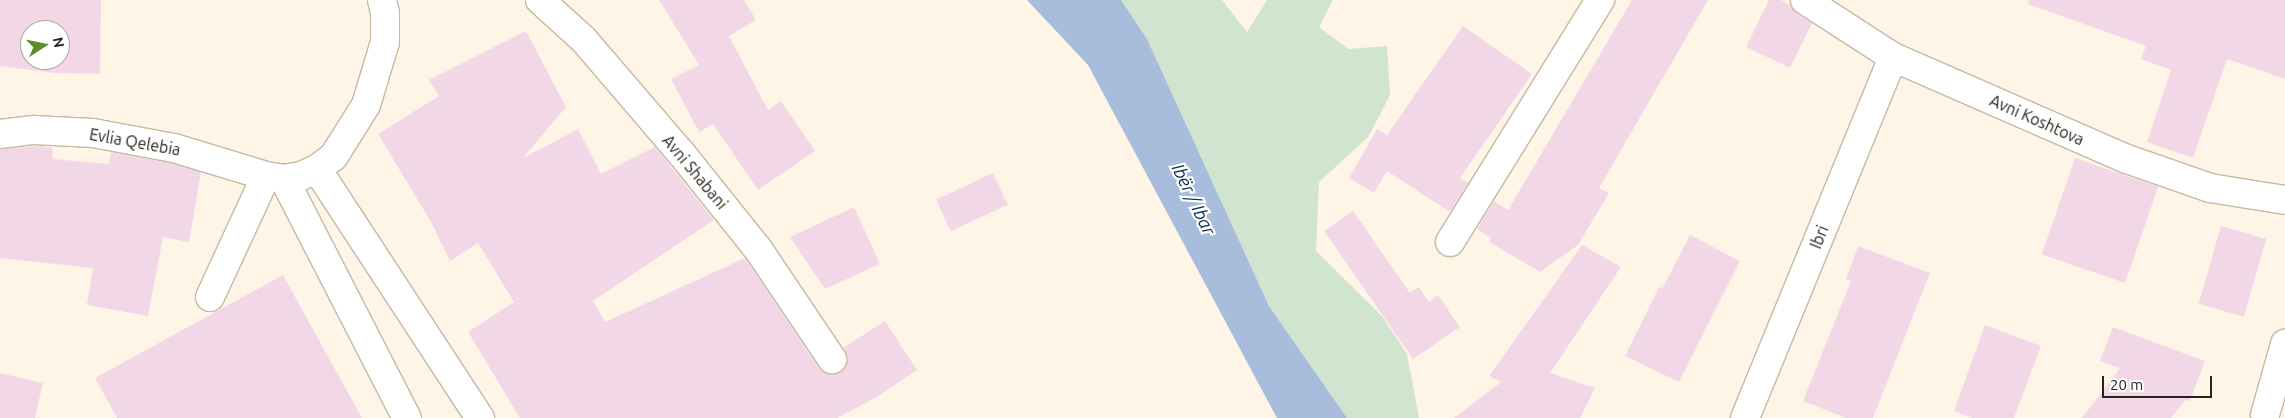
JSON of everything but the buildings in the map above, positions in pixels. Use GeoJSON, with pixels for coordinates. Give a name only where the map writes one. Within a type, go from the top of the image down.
{"type":"FeatureCollection","features":[{"type":"Feature","properties":{"kind":"street","name":"Evlia Qelebia"},"geometry":{"type":"LineString","coordinates":[[0,134],[44,131],[93,133],[141,140],[275,177],[301,176],[318,169],[334,156],[366,105],[385,42],[385,13],[382,0]]}},
{"type":"Feature","properties":{"kind":"street","name":"Avni Shabani"},"geometry":{"type":"LineString","coordinates":[[540,0],[584,40],[705,183],[758,249],[832,359]]}},
{"type":"Feature","properties":{"kind":"street"},"geometry":{"type":"LineString","coordinates":[[1450,242],[1600,0]]}},
{"type":"Feature","properties":{"kind":"street","name":"Avni Koshtova"},"geometry":{"type":"LineString","coordinates":[[1805,0],[1893,56],[2127,159],[2210,188],[2285,200]]}},
{"type":"Feature","properties":{"kind":"street","name":"Ibri"},"geometry":{"type":"LineString","coordinates":[[1745,418],[1893,56]]}},
{"type":"Feature","properties":{"kind":"street"},"geometry":{"type":"LineString","coordinates":[[318,169],[480,418]]}},
{"type":"Feature","properties":{"kind":"street"},"geometry":{"type":"LineString","coordinates":[[210,298],[275,177]]}},
{"type":"Feature","properties":{"kind":"street"},"geometry":{"type":"LineString","coordinates":[[275,177],[407,418]]}},
{"type":"Feature","properties":{"kind":"street"},"geometry":{"type":"LineString","coordinates":[[2265,415],[2285,344]]}},
{"type":"Feature","properties":{"kind":"green space"},"geometry":{"type":"Polygon","coordinates":[[[1121,0],[1222,0],[1247,32],[1267,0],[1333,0],[1319,27],[1348,49],[1387,46],[1390,95],[1369,136],[1319,182],[1316,251],[1382,316],[1407,354],[1419,418],[1347,418],[1269,306],[1147,39],[1121,0]]]}},
{"type":"Feature","properties":{"kind":"water","name":"Ibër / Ibar"},"geometry":{"type":"Polygon","coordinates":[[[1027,0],[1121,0],[1147,39],[1269,306],[1347,418],[1277,418],[1088,65],[1027,0]]]}}]}
